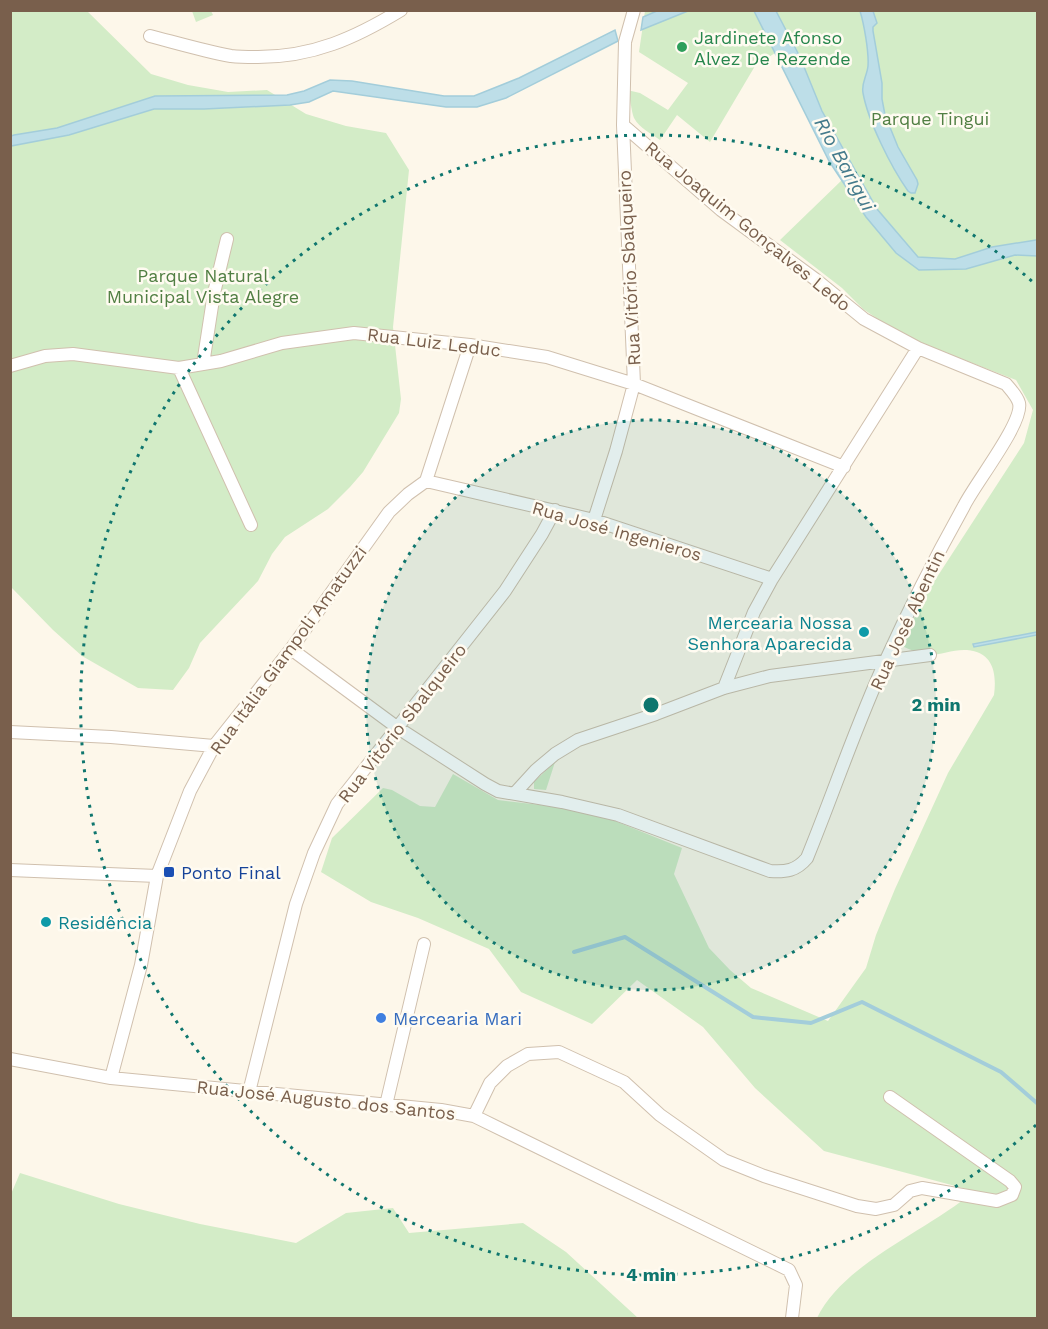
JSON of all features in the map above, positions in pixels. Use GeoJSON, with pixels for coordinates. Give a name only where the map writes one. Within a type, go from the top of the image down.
{"type":"FeatureCollection","features":[{"type":"Feature","properties":{"kind":"street"},"geometry":{"type":"LineString","coordinates":[[150,36],[233,56],[276,57],[338,44],[372,28],[401,10]]}},
{"type":"Feature","properties":{"kind":"street","name":"Rua Vitório Sbalqueiro"},"geometry":{"type":"LineString","coordinates":[[594,520],[634,384],[623,125],[625,42],[634,10]]}},
{"type":"Feature","properties":{"kind":"street","name":"Rua Joaquim Gonçalves Ledo"},"geometry":{"type":"LineString","coordinates":[[623,125],[721,210],[815,279],[864,319],[918,348],[1006,384]]}},
{"type":"Feature","properties":{"kind":"street"},"geometry":{"type":"LineString","coordinates":[[203,364],[214,293],[227,239]]}},
{"type":"Feature","properties":{"kind":"street","name":"Rua Luiz Leduc"},"geometry":{"type":"LineString","coordinates":[[10,366],[45,356],[73,354],[179,368],[221,361],[282,343],[354,333],[470,345],[547,357],[634,384],[844,467]]}},
{"type":"Feature","properties":{"kind":"street"},"geometry":{"type":"LineString","coordinates":[[426,481],[470,345]]}},
{"type":"Feature","properties":{"kind":"street"},"geometry":{"type":"LineString","coordinates":[[724,688],[754,612],[772,579],[918,348]]}},
{"type":"Feature","properties":{"kind":"street"},"geometry":{"type":"LineString","coordinates":[[179,368],[251,525]]}},
{"type":"Feature","properties":{"kind":"street","name":"Rua José Abentin"},"geometry":{"type":"LineString","coordinates":[[515,793],[618,815],[770,871],[787,872],[800,866],[807,858],[886,660],[923,582],[973,489],[1004,444],[1017,417],[1019,404],[1014,393],[1006,384]]}},
{"type":"Feature","properties":{"kind":"street","name":"Rua José Ingenieros"},"geometry":{"type":"LineString","coordinates":[[426,481],[594,520],[772,579]]}},
{"type":"Feature","properties":{"kind":"street","name":"Rua Itália Giampoli Amatuzzi"},"geometry":{"type":"LineString","coordinates":[[111,1078],[141,965],[157,876],[190,791],[214,746],[291,649],[389,512],[426,481]]}},
{"type":"Feature","properties":{"kind":"street","name":"Rua Vitório Sbalqueiro"},"geometry":{"type":"LineString","coordinates":[[249,1092],[296,904],[314,853],[337,804],[505,591],[555,510]]}},
{"type":"Feature","properties":{"kind":"street"},"geometry":{"type":"LineString","coordinates":[[291,649],[398,728],[484,784],[498,791],[515,793],[536,770],[555,754],[578,740],[724,688],[770,676],[930,655]]}},
{"type":"Feature","properties":{"kind":"street"},"geometry":{"type":"LineString","coordinates":[[10,732],[111,737],[214,746]]}},
{"type":"Feature","properties":{"kind":"street"},"geometry":{"type":"LineString","coordinates":[[10,870],[157,876]]}},
{"type":"Feature","properties":{"kind":"street"},"geometry":{"type":"LineString","coordinates":[[386,1106],[424,944]]}},
{"type":"Feature","properties":{"kind":"street"},"geometry":{"type":"LineString","coordinates":[[474,1116],[490,1083],[507,1066],[528,1054],[560,1052],[624,1082],[660,1116],[724,1160],[764,1176],[857,1206],[876,1209],[894,1205],[910,1191],[922,1188],[997,1201],[1012,1195],[1015,1187],[1010,1181],[890,1096]]}},
{"type":"Feature","properties":{"kind":"street","name":"Rua José Augusto dos Santos"},"geometry":{"type":"LineString","coordinates":[[10,1059],[111,1078],[441,1110],[474,1116],[789,1270],[796,1285],[792,1318]]}},
{"type":"Feature","properties":{"kind":"green space","name":"Parque Natural Municipal Vista Alegre"},"geometry":{"type":"Polygon","coordinates":[[[11,11],[87,11],[151,74],[188,85],[228,92],[267,90],[306,114],[346,126],[386,133],[409,170],[393,327],[401,399],[399,413],[363,472],[350,487],[328,509],[285,537],[272,554],[258,581],[200,643],[189,668],[173,690],[138,688],[82,656],[11,587],[11,11]]]}},
{"type":"Feature","properties":{"kind":"green space"},"geometry":{"type":"Polygon","coordinates":[[[192,11],[211,11],[213,15],[196,22],[192,11]]]}},
{"type":"Feature","properties":{"kind":"green space","name":"Parque Tingui"},"geometry":{"type":"Polygon","coordinates":[[[645,11],[1037,11],[1037,1318],[817,1318],[846,1280],[888,1248],[955,1206],[974,1191],[824,1151],[755,1088],[703,1027],[637,980],[592,1024],[521,992],[489,949],[418,918],[371,902],[321,872],[332,838],[383,788],[392,790],[420,806],[435,807],[453,774],[498,800],[558,807],[615,821],[682,848],[674,874],[709,948],[730,970],[751,988],[828,1021],[866,968],[876,935],[895,889],[948,773],[994,695],[994,672],[988,659],[983,655],[962,650],[929,655],[902,646],[928,591],[1024,443],[1033,410],[1016,380],[905,337],[863,309],[842,288],[780,240],[842,180],[829,161],[775,53],[755,66],[710,142],[677,115],[660,140],[639,125],[634,118],[627,90],[640,93],[668,110],[688,83],[639,52],[645,11]]]}},
{"type":"Feature","properties":{"kind":"green space"},"geometry":{"type":"Polygon","coordinates":[[[555,762],[546,790],[534,789],[534,782],[555,762]]]}},
{"type":"Feature","properties":{"kind":"green space"},"geometry":{"type":"Polygon","coordinates":[[[20,1173],[119,1204],[200,1224],[296,1243],[346,1213],[393,1208],[409,1233],[523,1223],[566,1252],[638,1318],[11,1318],[11,1194],[20,1173]]]}},
{"type":"Feature","properties":{"kind":"water"},"geometry":{"type":"Polygon","coordinates":[[[657,11],[688,11],[641,30],[643,17],[657,11]]]}},
{"type":"Feature","properties":{"kind":"water","name":"Rio Barigui"},"geometry":{"type":"Polygon","coordinates":[[[754,11],[776,11],[800,57],[822,111],[877,209],[918,257],[955,259],[992,247],[1036,240],[1037,256],[1015,255],[966,269],[919,270],[896,253],[866,217],[829,161],[754,11]]]}},
{"type":"Feature","properties":{"kind":"water"},"geometry":{"type":"Polygon","coordinates":[[[860,11],[873,11],[877,23],[873,31],[885,115],[898,147],[917,180],[915,193],[908,191],[894,170],[875,130],[866,104],[863,83],[868,66],[868,53],[860,11]]]}},
{"type":"Feature","properties":{"kind":"water"},"geometry":{"type":"Polygon","coordinates":[[[615,30],[618,41],[506,98],[477,107],[446,107],[333,91],[309,102],[290,105],[154,109],[69,135],[11,146],[11,136],[57,128],[155,96],[287,95],[304,91],[330,80],[352,81],[444,96],[474,96],[519,78],[615,30]]]}},
{"type":"Feature","properties":{"kind":"water"},"geometry":{"type":"Polygon","coordinates":[[[1037,632],[1037,635],[974,647],[973,644],[1037,632]]]}},
{"type":"Feature","properties":{"kind":"waterway"},"geometry":{"type":"LineString","coordinates":[[574,952],[625,937],[753,1017],[811,1023],[862,1002],[1001,1072],[1038,1104]]}},
{"type":"Feature","properties":{"kind":"place","name":"Jardinete Afonso Alvez De Rezende"},"geometry":{"type":"Point","coordinates":[682,47]}},
{"type":"Feature","properties":{"kind":"place","name":"Mercearia Nossa Senhora Aparecida"},"geometry":{"type":"Point","coordinates":[864,632]}},
{"type":"Feature","properties":{"kind":"place","name":"Ponto Final"},"geometry":{"type":"Point","coordinates":[169,872]}},
{"type":"Feature","properties":{"kind":"place","name":"Residência"},"geometry":{"type":"Point","coordinates":[46,922]}},
{"type":"Feature","properties":{"kind":"place","name":"Mercearia Mari"},"geometry":{"type":"Point","coordinates":[381,1018]}}]}
